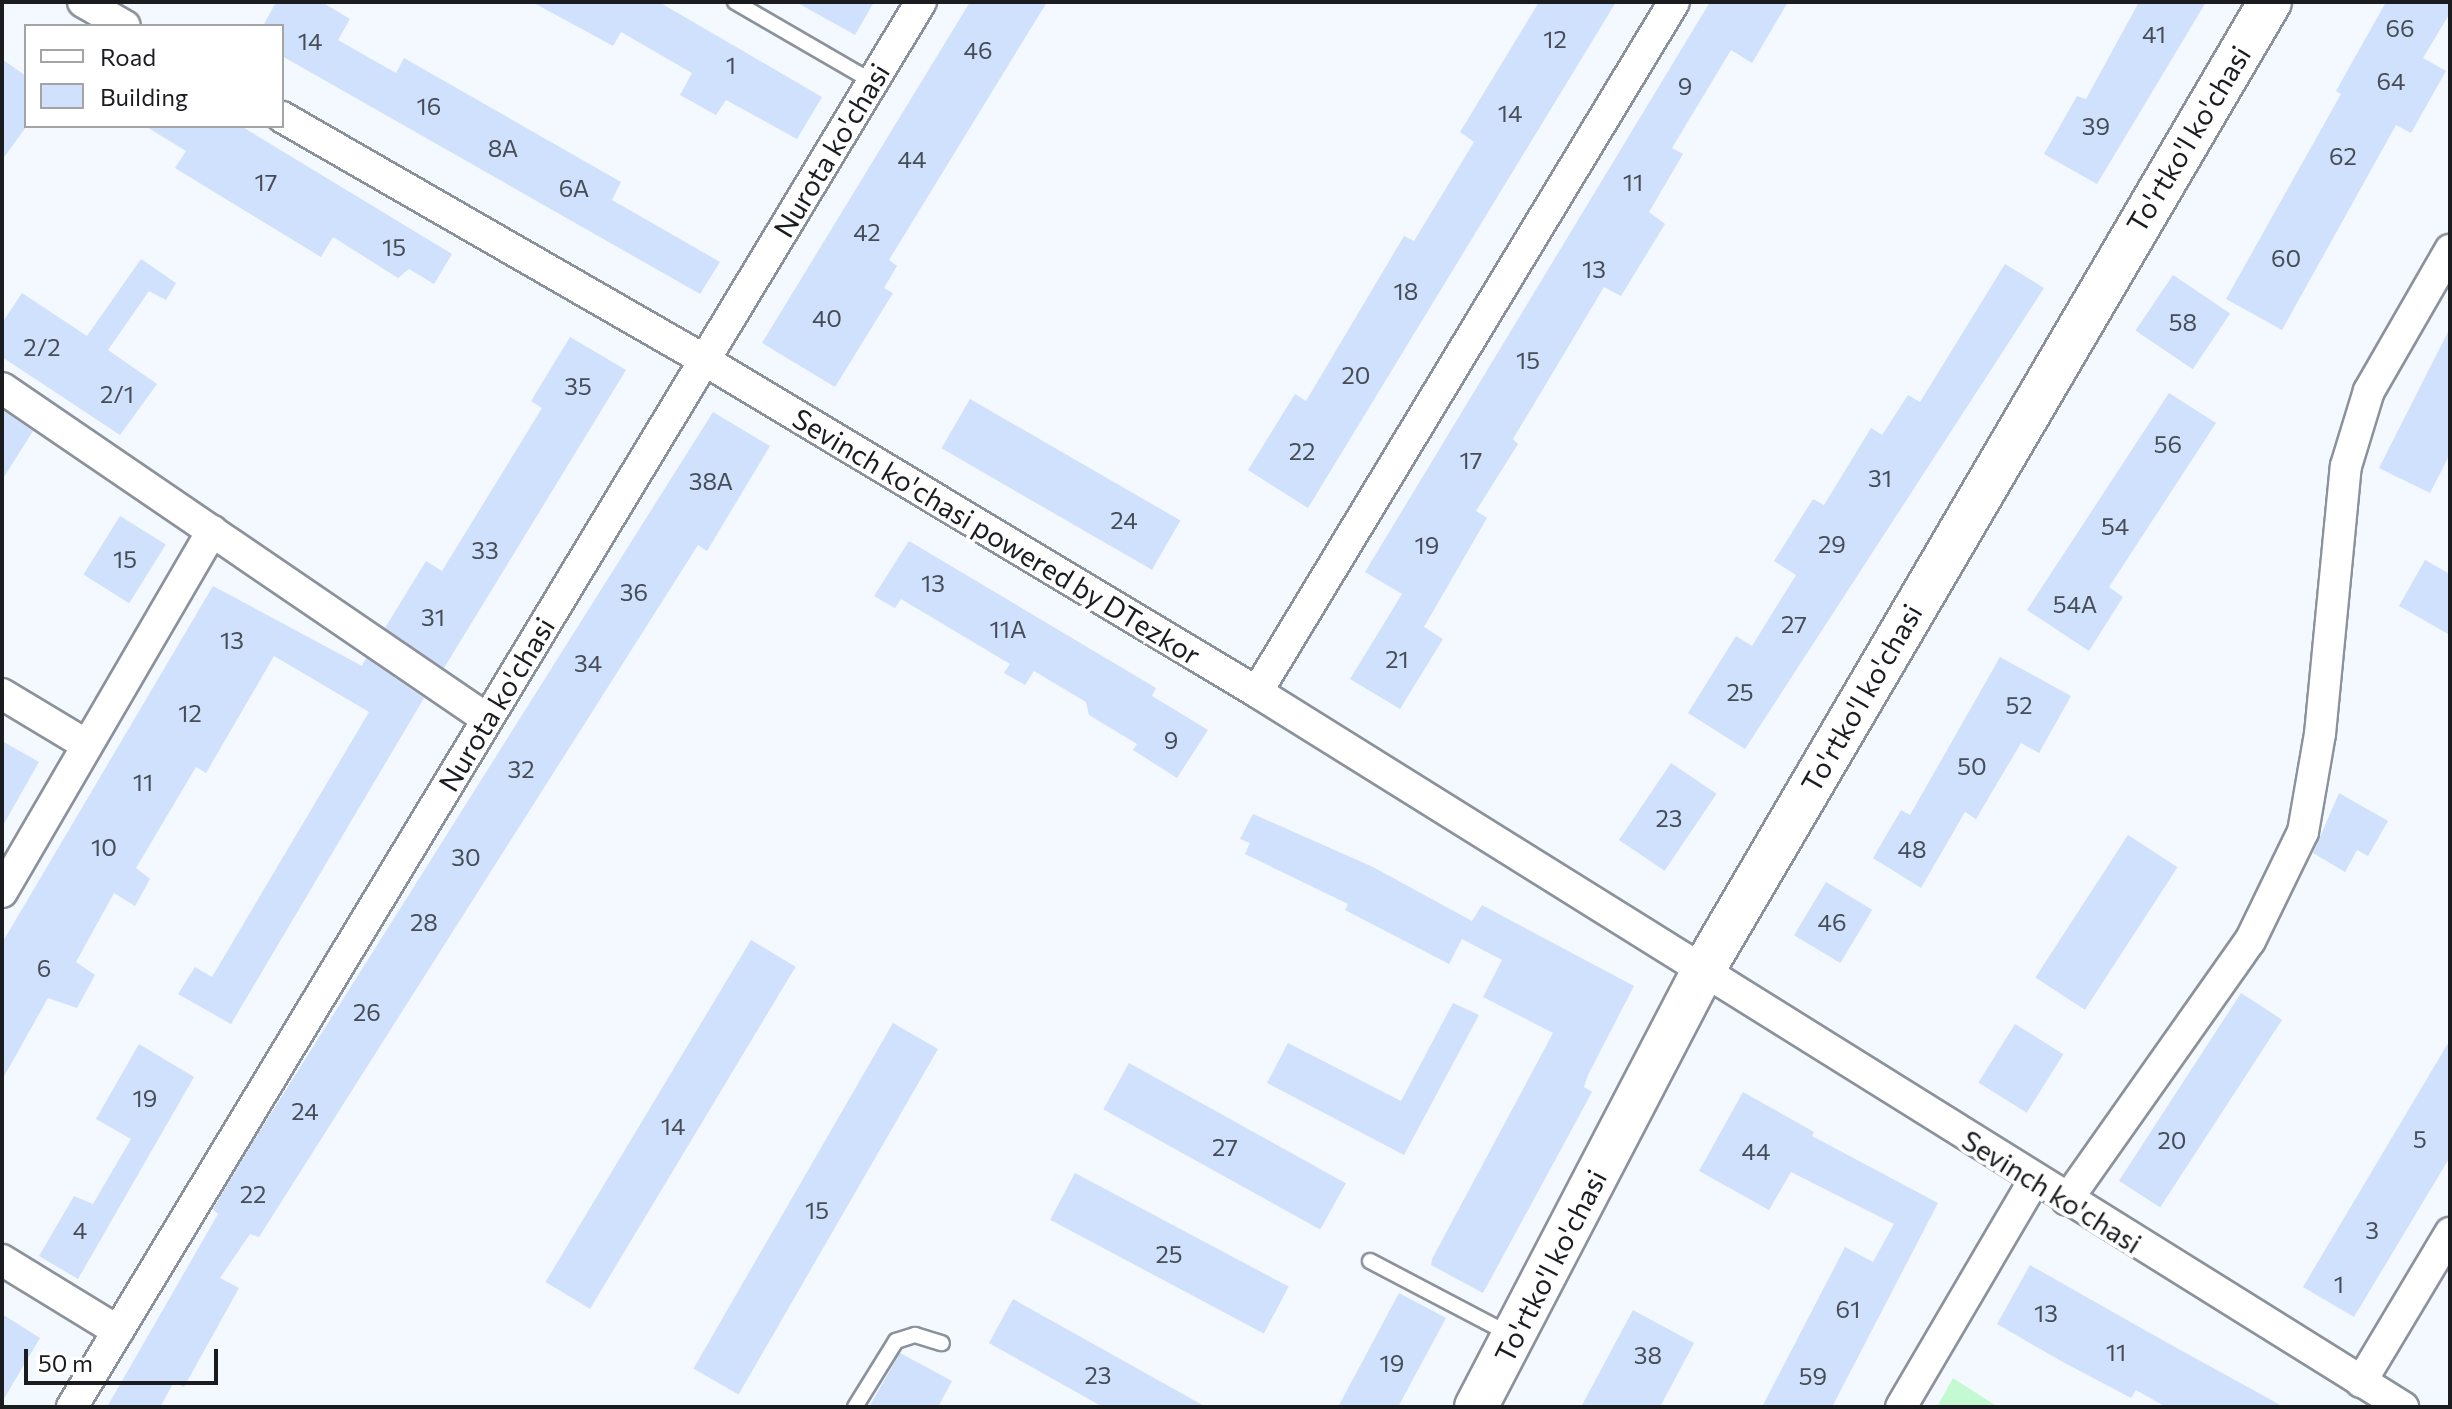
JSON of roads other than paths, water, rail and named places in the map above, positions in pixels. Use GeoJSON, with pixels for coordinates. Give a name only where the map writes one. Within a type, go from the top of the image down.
{"type":"FeatureCollection","features":[{"type":"Feature","properties":{"kind":"street"},"geometry":{"type":"LineString","coordinates":[[83,2],[122,24]]}},
{"type":"Feature","properties":{"kind":"street","name":"Nurota ko'chasi"},"geometry":{"type":"LineString","coordinates":[[72,1407],[921,2]]}},
{"type":"Feature","properties":{"kind":"street"},"geometry":{"type":"LineString","coordinates":[[1257,692],[1674,2]]}},
{"type":"Feature","properties":{"kind":"street","name":"To'rtko'l ko'chasi"},"geometry":{"type":"LineString","coordinates":[[1476,1407],[1701,974],[2270,2]]}},
{"type":"Feature","properties":{"kind":"street","name":"Sevinch ko'chasi powered by DTezkor"},"geometry":{"type":"LineString","coordinates":[[284,118],[704,360],[1257,692],[1701,974]]}},
{"type":"Feature","properties":{"kind":"street"},"geometry":{"type":"LineString","coordinates":[[2067,1200],[2250,941],[2303,832],[2320,734],[2346,466],[2369,391],[2450,250]]}},
{"type":"Feature","properties":{"kind":"street"},"geometry":{"type":"LineString","coordinates":[[2,388],[487,719]]}},
{"type":"Feature","properties":{"kind":"street"},"geometry":{"type":"LineString","coordinates":[[2,892],[212,531]]}},
{"type":"Feature","properties":{"kind":"street"},"geometry":{"type":"LineString","coordinates":[[2,694],[87,745]]}},
{"type":"Feature","properties":{"kind":"street","name":"Sevinch ko'chasi"},"geometry":{"type":"LineString","coordinates":[[1701,974],[2403,1407]]}},
{"type":"Feature","properties":{"kind":"street"},"geometry":{"type":"LineString","coordinates":[[1901,1407],[2034,1180]]}},
{"type":"Feature","properties":{"kind":"street"},"geometry":{"type":"LineString","coordinates":[[2361,1382],[2450,1233]]}},
{"type":"Feature","properties":{"kind":"street"},"geometry":{"type":"LineString","coordinates":[[2,1260],[118,1331]]}},
{"type":"Feature","properties":{"kind":"lane"},"geometry":{"type":"LineString","coordinates":[[735,2],[873,82]]}},
{"type":"Feature","properties":{"kind":"lane"},"geometry":{"type":"LineString","coordinates":[[1370,1261],[1514,1336]]}},
{"type":"Feature","properties":{"kind":"lane"},"geometry":{"type":"LineString","coordinates":[[855,1407],[896,1341],[915,1335],[942,1343]]}}]}
